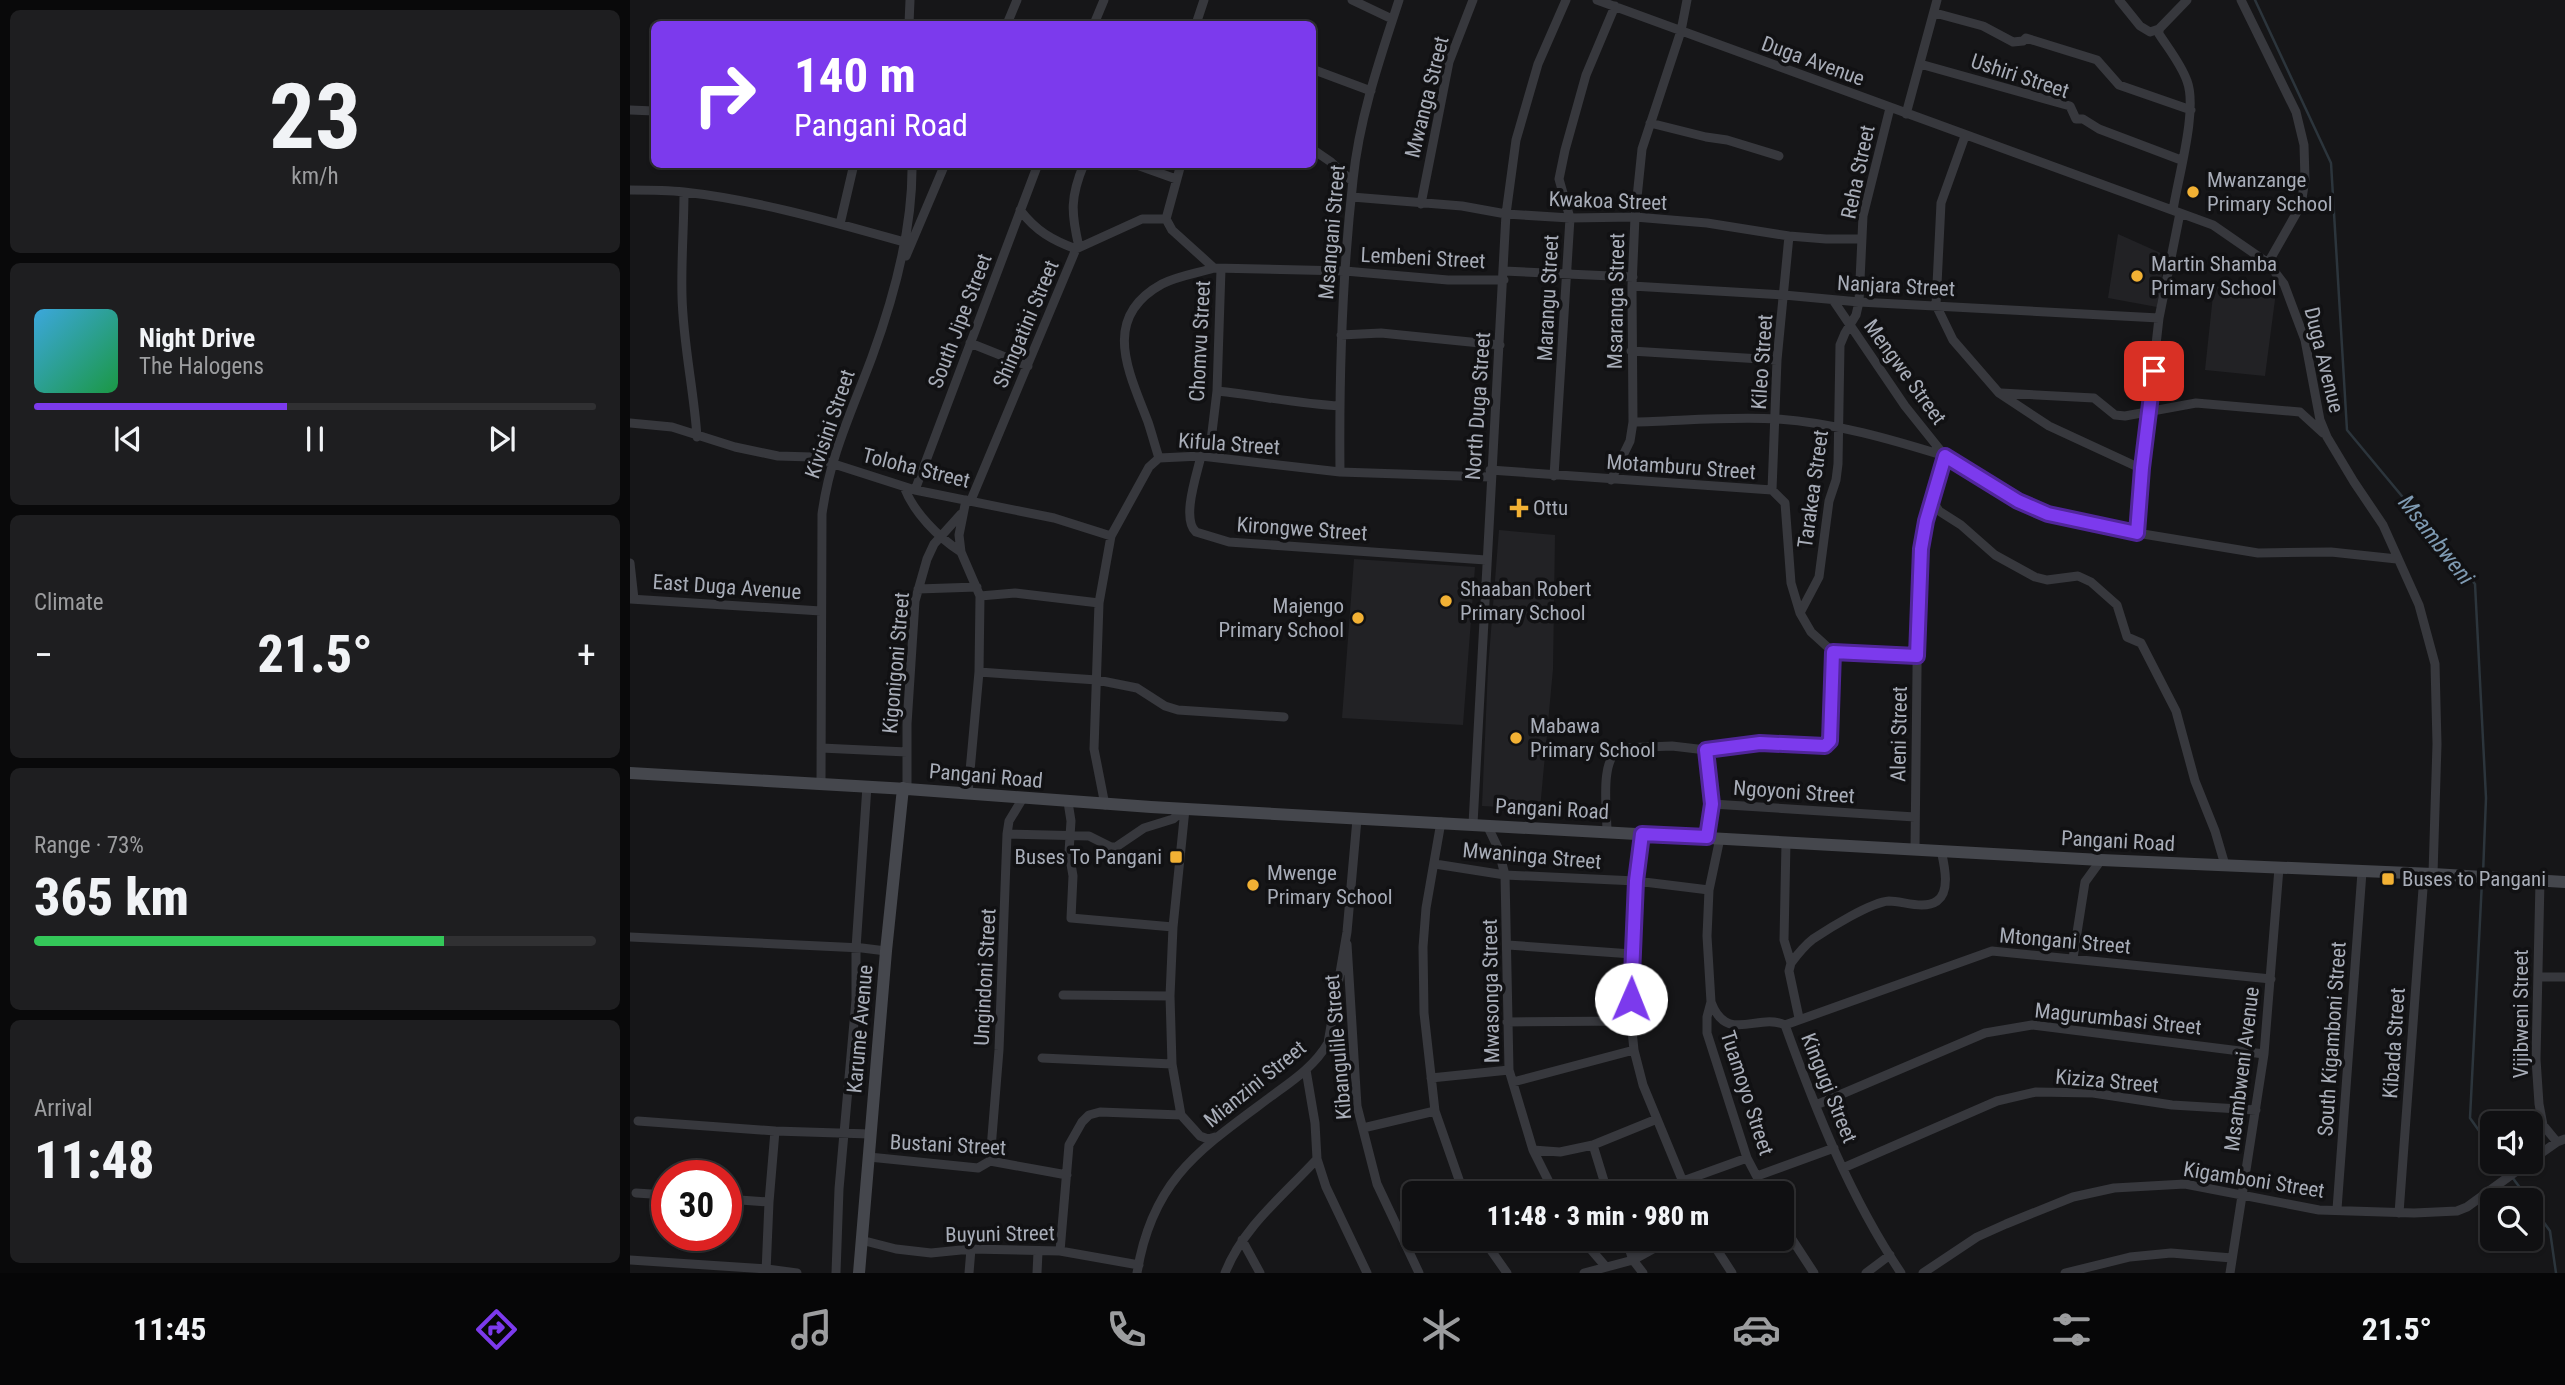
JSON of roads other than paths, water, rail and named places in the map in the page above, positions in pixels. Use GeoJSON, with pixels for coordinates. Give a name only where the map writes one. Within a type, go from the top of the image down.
{"type":"FeatureCollection","features":[{"type":"Feature","properties":{"kind":"main road","name":"Pangani Road"},"geometry":{"type":"LineString","coordinates":[[630,773],[905,788],[1068,802],[1357,819],[2101,860],[2565,882]]}},
{"type":"Feature","properties":{"kind":"main road","name":"Karume Avenue"},"geometry":{"type":"LineString","coordinates":[[859,1273],[881,950],[905,788]]}},
{"type":"Feature","properties":{"kind":"street"},"geometry":{"type":"LineString","coordinates":[[909,0],[909,21]]}},
{"type":"Feature","properties":{"kind":"street"},"geometry":{"type":"LineString","coordinates":[[1008,21],[1017,0]]}},
{"type":"Feature","properties":{"kind":"street"},"geometry":{"type":"LineString","coordinates":[[1095,21],[1104,0]]}},
{"type":"Feature","properties":{"kind":"street"},"geometry":{"type":"LineString","coordinates":[[1197,21],[1204,0]]}},
{"type":"Feature","properties":{"kind":"street"},"geometry":{"type":"LineString","coordinates":[[1352,0],[1392,19]]}},
{"type":"Feature","properties":{"kind":"street","name":"Msangani Street"},"geometry":{"type":"LineString","coordinates":[[1340,472],[1341,335],[1352,181],[1371,92],[1399,0]]}},
{"type":"Feature","properties":{"kind":"street","name":"Mwanga Street"},"geometry":{"type":"LineString","coordinates":[[1421,204],[1449,62],[1473,0]]}},
{"type":"Feature","properties":{"kind":"street","name":"North Duga Street"},"geometry":{"type":"LineString","coordinates":[[1473,824],[1506,214],[1516,140],[1538,64],[1566,0]]}},
{"type":"Feature","properties":{"kind":"street","name":"Duga Avenue"},"geometry":{"type":"LineString","coordinates":[[1597,0],[2213,225],[2268,263],[2284,284],[2305,340],[2320,420],[2327,437],[2383,525],[2419,605],[2435,664],[2437,744],[2429,875]]}},
{"type":"Feature","properties":{"kind":"street","name":"Msaranga Street"},"geometry":{"type":"LineString","coordinates":[[1611,480],[1629,441],[1633,422],[1632,281],[1642,149],[1681,31],[1687,0]]}},
{"type":"Feature","properties":{"kind":"street"},"geometry":{"type":"LineString","coordinates":[[1906,114],[1937,0]]}},
{"type":"Feature","properties":{"kind":"street"},"geometry":{"type":"LineString","coordinates":[[2119,0],[2140,26],[2150,32],[2159,29],[2187,0]]}},
{"type":"Feature","properties":{"kind":"street"},"geometry":{"type":"LineString","coordinates":[[2241,0],[2297,111],[2304,145],[2305,178],[2301,205],[2268,263]]}},
{"type":"Feature","properties":{"kind":"street","name":"Marangu Street"},"geometry":{"type":"LineString","coordinates":[[1554,476],[1570,218],[1559,179],[1586,75],[1615,6]]}},
{"type":"Feature","properties":{"kind":"street"},"geometry":{"type":"LineString","coordinates":[[1934,13],[1977,23],[2013,42],[2026,38],[2071,50],[2097,60],[2119,85],[2190,110]]}},
{"type":"Feature","properties":{"kind":"street"},"geometry":{"type":"LineString","coordinates":[[2137,533],[2159,318],[2190,110],[2188,81],[2159,34],[2159,29]]}},
{"type":"Feature","properties":{"kind":"street","name":"Ushiri Street"},"geometry":{"type":"LineString","coordinates":[[1920,64],[2070,106],[2076,119],[2181,160]]}},
{"type":"Feature","properties":{"kind":"street"},"geometry":{"type":"LineString","coordinates":[[1316,71],[1371,92]]}},
{"type":"Feature","properties":{"kind":"street","name":"Reha Street"},"geometry":{"type":"LineString","coordinates":[[1849,325],[1856,316],[1859,302],[1865,201],[1890,108]]}},
{"type":"Feature","properties":{"kind":"street"},"geometry":{"type":"LineString","coordinates":[[630,110],[651,111]]}},
{"type":"Feature","properties":{"kind":"street"},"geometry":{"type":"LineString","coordinates":[[1650,124],[1727,140],[1779,156]]}},
{"type":"Feature","properties":{"kind":"street"},"geometry":{"type":"LineString","coordinates":[[1965,136],[1941,203],[1936,305],[1953,340],[1999,393],[2049,426],[2142,468]]}},
{"type":"Feature","properties":{"kind":"street"},"geometry":{"type":"LineString","coordinates":[[1316,152],[1352,181]]}},
{"type":"Feature","properties":{"kind":"street"},"geometry":{"type":"LineString","coordinates":[[840,224],[853,168]]}},
{"type":"Feature","properties":{"kind":"street","name":"Kivisini Street"},"geometry":{"type":"LineString","coordinates":[[821,783],[822,514],[831,463],[872,358],[894,287],[904,242],[912,168]]}},
{"type":"Feature","properties":{"kind":"street"},"geometry":{"type":"LineString","coordinates":[[894,287],[916,227],[943,168]]}},
{"type":"Feature","properties":{"kind":"street","name":"South Jipe Street"},"geometry":{"type":"LineString","coordinates":[[915,490],[1035,168]]}},
{"type":"Feature","properties":{"kind":"street"},"geometry":{"type":"LineString","coordinates":[[1020,211],[1048,238],[1077,248],[1072,201],[1082,168]]}},
{"type":"Feature","properties":{"kind":"street"},"geometry":{"type":"LineString","coordinates":[[1145,168],[1176,179]]}},
{"type":"Feature","properties":{"kind":"street"},"geometry":{"type":"LineString","coordinates":[[1180,168],[1166,219],[1172,230],[1218,268]]}},
{"type":"Feature","properties":{"kind":"street"},"geometry":{"type":"LineString","coordinates":[[630,190],[684,192],[840,224],[904,242]]}},
{"type":"Feature","properties":{"kind":"street"},"geometry":{"type":"LineString","coordinates":[[684,192],[682,296],[688,375],[697,437]]}},
{"type":"Feature","properties":{"kind":"street","name":"Kwakoa Street"},"geometry":{"type":"LineString","coordinates":[[1352,197],[1462,206],[1506,214],[1570,218],[1635,217],[1707,223],[1789,236],[1862,239]]}},
{"type":"Feature","properties":{"kind":"street","name":"Shingatini Street"},"geometry":{"type":"LineString","coordinates":[[968,793],[979,671],[979,592],[961,552],[959,535],[962,512],[1028,366],[1077,248],[1142,219],[1166,219]]}},
{"type":"Feature","properties":{"kind":"street","name":"Kileo Street"},"geometry":{"type":"LineString","coordinates":[[1772,490],[1777,360],[1789,236]]}},
{"type":"Feature","properties":{"kind":"street","name":"Lembeni Street"},"geometry":{"type":"LineString","coordinates":[[1159,458],[1126,365],[1124,336],[1131,311],[1144,296],[1164,283],[1218,268],[1345,271],[1448,280],[1504,275],[1567,274]]}},
{"type":"Feature","properties":{"kind":"street","name":"Chomvu Street"},"geometry":{"type":"LineString","coordinates":[[1205,456],[1217,391],[1218,268]]}},
{"type":"Feature","properties":{"kind":"street","name":"Nanjara Street"},"geometry":{"type":"LineString","coordinates":[[1567,274],[1859,302],[2159,318]]}},
{"type":"Feature","properties":{"kind":"street","name":"Mengwe Street"},"geometry":{"type":"LineString","coordinates":[[1833,300],[1905,406],[1945,456],[2018,501],[2048,514],[2137,533],[2258,553],[2331,552],[2397,559]]}},
{"type":"Feature","properties":{"kind":"street","name":"Tarakea Street"},"geometry":{"type":"LineString","coordinates":[[1800,613],[1819,577],[1829,501],[1836,480],[1840,427],[1840,345],[1849,325]]}},
{"type":"Feature","properties":{"kind":"street"},"geometry":{"type":"LineString","coordinates":[[1341,335],[1381,333],[1500,345]]}},
{"type":"Feature","properties":{"kind":"street"},"geometry":{"type":"LineString","coordinates":[[970,343],[1028,366]]}},
{"type":"Feature","properties":{"kind":"street"},"geometry":{"type":"LineString","coordinates":[[1631,351],[1777,360]]}},
{"type":"Feature","properties":{"kind":"street"},"geometry":{"type":"LineString","coordinates":[[1217,391],[1340,406]]}},
{"type":"Feature","properties":{"kind":"street"},"geometry":{"type":"LineString","coordinates":[[1999,393],[2094,398],[2115,415],[2125,416],[2196,403],[2300,412],[2327,437]]}},
{"type":"Feature","properties":{"kind":"street"},"geometry":{"type":"LineString","coordinates":[[1633,422],[1776,419],[1840,427],[1945,456]]}},
{"type":"Feature","properties":{"kind":"street","name":"Toloha Street"},"geometry":{"type":"LineString","coordinates":[[630,423],[672,427],[697,437],[778,456],[812,457],[915,490],[1054,518],[1111,536]]}},
{"type":"Feature","properties":{"kind":"street","name":"Kifula Street"},"geometry":{"type":"LineString","coordinates":[[1105,804],[1094,749],[1099,603],[1111,536],[1149,467],[1159,458],[1205,456],[1340,472],[1490,474]]}},
{"type":"Feature","properties":{"kind":"street","name":"Kirongwe Street"},"geometry":{"type":"LineString","coordinates":[[1205,456],[1190,501],[1190,523],[1196,532],[1229,542],[1486,560]]}},
{"type":"Feature","properties":{"kind":"street","name":"Aleni Street"},"geometry":{"type":"LineString","coordinates":[[1915,849],[1920,560],[1926,521],[1945,456]]}},
{"type":"Feature","properties":{"kind":"street","name":"Motamburu Street"},"geometry":{"type":"LineString","coordinates":[[1490,474],[1772,490],[1785,503],[1791,583],[1800,613],[1811,632],[1833,652]]}},
{"type":"Feature","properties":{"kind":"street"},"geometry":{"type":"LineString","coordinates":[[904,487],[909,500],[940,536],[961,552]]}},
{"type":"Feature","properties":{"kind":"street"},"geometry":{"type":"LineString","coordinates":[[1932,500],[1939,511],[1961,525],[1995,555],[2014,566],[2047,580],[2070,576],[2084,578],[2112,598],[2117,605],[2127,637],[2140,643],[2176,711],[2195,781],[2225,865]]}},
{"type":"Feature","properties":{"kind":"street","name":"Kigonigoni Street"},"geometry":{"type":"LineString","coordinates":[[905,788],[915,601],[927,558],[940,536],[962,512]]}},
{"type":"Feature","properties":{"kind":"street"},"geometry":{"type":"LineString","coordinates":[[630,563],[632,599]]}},
{"type":"Feature","properties":{"kind":"street"},"geometry":{"type":"LineString","coordinates":[[918,589],[1014,593],[1099,603]]}},
{"type":"Feature","properties":{"kind":"street","name":"East Duga Avenue"},"geometry":{"type":"LineString","coordinates":[[632,599],[821,611]]}},
{"type":"Feature","properties":{"kind":"street"},"geometry":{"type":"LineString","coordinates":[[1607,832],[1607,776],[1614,751],[1630,747],[1672,746],[1706,750],[1760,743],[1825,746],[1830,741],[1833,652],[1917,656]]}},
{"type":"Feature","properties":{"kind":"street"},"geometry":{"type":"LineString","coordinates":[[979,671],[1097,680],[1137,688],[1165,706],[1178,710],[1284,717]]}},
{"type":"Feature","properties":{"kind":"street"},"geometry":{"type":"LineString","coordinates":[[821,748],[907,752]]}},
{"type":"Feature","properties":{"kind":"street","name":"Ngoyoni Street"},"geometry":{"type":"LineString","coordinates":[[1706,750],[1714,838]]}},
{"type":"Feature","properties":{"kind":"street"},"geometry":{"type":"LineString","coordinates":[[836,1273],[848,1132],[867,786]]}},
{"type":"Feature","properties":{"kind":"street","name":"Ungindoni Street"},"geometry":{"type":"LineString","coordinates":[[990,1161],[999,1050],[1007,834],[1009,821],[1023,798]]}},
{"type":"Feature","properties":{"kind":"street"},"geometry":{"type":"LineString","coordinates":[[1068,802],[1071,821],[1069,852],[1073,876],[1071,918],[1173,927]]}},
{"type":"Feature","properties":{"kind":"street","name":"Ngoyoni Street"},"geometry":{"type":"LineString","coordinates":[[1712,804],[1915,817]]}},
{"type":"Feature","properties":{"kind":"street"},"geometry":{"type":"LineString","coordinates":[[1007,834],[1089,836],[1116,847],[1144,828],[1173,819],[1185,809]]}},
{"type":"Feature","properties":{"kind":"street"},"geometry":{"type":"LineString","coordinates":[[1185,809],[1173,927],[1170,996],[1172,1064],[1181,1115],[1200,1136],[1208,1139],[1217,1137]]}},
{"type":"Feature","properties":{"kind":"street","name":"Mianzini Street"},"geometry":{"type":"LineString","coordinates":[[1138,1269],[1142,1244],[1157,1203],[1188,1162],[1307,1070],[1320,1057],[1328,1042],[1347,932],[1357,819]]}},
{"type":"Feature","properties":{"kind":"street"},"geometry":{"type":"LineString","coordinates":[[1441,822],[1426,908],[1423,947],[1424,1013],[1436,1111],[1460,1181]]}},
{"type":"Feature","properties":{"kind":"street","name":"Mwasonga Street"},"geometry":{"type":"LineString","coordinates":[[1487,825],[1498,848],[1505,875],[1509,1070],[1533,1150],[1548,1181]]}},
{"type":"Feature","properties":{"kind":"street"},"geometry":{"type":"LineString","coordinates":[[1642,834],[1636,881],[1631,1021],[1634,1050],[1643,1085],[1683,1181],[1747,1158]]}},
{"type":"Feature","properties":{"kind":"street"},"geometry":{"type":"LineString","coordinates":[[1711,1002],[1707,936],[1714,838]]}},
{"type":"Feature","properties":{"kind":"street"},"geometry":{"type":"LineString","coordinates":[[1786,842],[1784,940],[1791,963]]}},
{"type":"Feature","properties":{"kind":"street"},"geometry":{"type":"LineString","coordinates":[[1799,1018],[1789,971],[1791,963],[1811,940],[1871,905],[1886,901],[1924,905],[1937,901],[1942,894],[1946,876],[1941,850]]}},
{"type":"Feature","properties":{"kind":"street"},"geometry":{"type":"LineString","coordinates":[[2073,958],[2085,882],[2101,860]]}},
{"type":"Feature","properties":{"kind":"street","name":"Mwaninga Street"},"geometry":{"type":"LineString","coordinates":[[1435,864],[1505,875],[1636,881],[1709,890]]}},
{"type":"Feature","properties":{"kind":"street","name":"Msambweni Avenue"},"geometry":{"type":"LineString","coordinates":[[2230,1273],[2264,1054],[2279,868]]}},
{"type":"Feature","properties":{"kind":"street","name":"South Kigamboni Street"},"geometry":{"type":"LineString","coordinates":[[2337,1209],[2362,872]]}},
{"type":"Feature","properties":{"kind":"street","name":"Kibada Street"},"geometry":{"type":"LineString","coordinates":[[2399,1213],[2429,875]]}},
{"type":"Feature","properties":{"kind":"street","name":"Vijibweni Street"},"geometry":{"type":"LineString","coordinates":[[2540,881],[2539,1104],[2543,1125],[2561,1140]]}},
{"type":"Feature","properties":{"kind":"street","name":"Kibangulile Street"},"geometry":{"type":"LineString","coordinates":[[1347,932],[1357,1106],[1377,1184],[1419,1273]]}},
{"type":"Feature","properties":{"kind":"street"},"geometry":{"type":"LineString","coordinates":[[630,937],[881,950]]}},
{"type":"Feature","properties":{"kind":"street"},"geometry":{"type":"LineString","coordinates":[[1508,945],[1632,954]]}},
{"type":"Feature","properties":{"kind":"street","name":"Mtongani Street"},"geometry":{"type":"LineString","coordinates":[[1785,1025],[1992,951],[2271,979]]}},
{"type":"Feature","properties":{"kind":"street"},"geometry":{"type":"LineString","coordinates":[[2538,977],[2565,977]]}},
{"type":"Feature","properties":{"kind":"street"},"geometry":{"type":"LineString","coordinates":[[1063,995],[1170,996]]}},
{"type":"Feature","properties":{"kind":"street","name":"Kingugi Street"},"geometry":{"type":"LineString","coordinates":[[1711,1002],[1719,1017],[1730,1023],[1740,1026],[1776,1022],[1785,1025],[1843,1168],[1901,1273]]}},
{"type":"Feature","properties":{"kind":"street","name":"Tuamoyo Street"},"geometry":{"type":"LineString","coordinates":[[1711,1002],[1707,1033],[1747,1158],[1760,1181]]}},
{"type":"Feature","properties":{"kind":"street"},"geometry":{"type":"LineString","coordinates":[[1507,1022],[1631,1021]]}},
{"type":"Feature","properties":{"kind":"street","name":"Magurumbasi Street"},"geometry":{"type":"LineString","coordinates":[[1816,1104],[1986,1033],[2032,1025],[2264,1054]]}},
{"type":"Feature","properties":{"kind":"street"},"geometry":{"type":"LineString","coordinates":[[1513,1082],[1634,1050]]}},
{"type":"Feature","properties":{"kind":"street"},"geometry":{"type":"LineString","coordinates":[[1042,1058],[1172,1064]]}},
{"type":"Feature","properties":{"kind":"street"},"geometry":{"type":"LineString","coordinates":[[1307,1070],[1317,1159],[1325,1187],[1367,1273]]}},
{"type":"Feature","properties":{"kind":"street"},"geometry":{"type":"LineString","coordinates":[[1431,1078],[1509,1070]]}},
{"type":"Feature","properties":{"kind":"street","name":"Kiziza Street"},"geometry":{"type":"LineString","coordinates":[[1843,1168],[1997,1101],[2036,1092],[2093,1093],[2172,1105],[2256,1110]]}},
{"type":"Feature","properties":{"kind":"street"},"geometry":{"type":"LineString","coordinates":[[1363,1128],[1436,1111]]}},
{"type":"Feature","properties":{"kind":"street"},"geometry":{"type":"LineString","coordinates":[[1060,1251],[1069,1145],[1082,1122],[1089,1115],[1100,1112],[1181,1115]]}},
{"type":"Feature","properties":{"kind":"street"},"geometry":{"type":"LineString","coordinates":[[1533,1150],[1560,1152],[1593,1145],[1657,1119]]}},
{"type":"Feature","properties":{"kind":"street"},"geometry":{"type":"LineString","coordinates":[[638,1121],[775,1131],[867,1134]]}},
{"type":"Feature","properties":{"kind":"street"},"geometry":{"type":"LineString","coordinates":[[766,1271],[775,1131]]}},
{"type":"Feature","properties":{"kind":"street"},"geometry":{"type":"LineString","coordinates":[[2543,1153],[2561,1140]]}},
{"type":"Feature","properties":{"kind":"street"},"geometry":{"type":"LineString","coordinates":[[1593,1145],[1604,1181]]}},
{"type":"Feature","properties":{"kind":"street"},"geometry":{"type":"LineString","coordinates":[[1757,1176],[1834,1148]]}},
{"type":"Feature","properties":{"kind":"street","name":"Bustani Street"},"geometry":{"type":"LineString","coordinates":[[869,1157],[978,1168],[990,1161],[1067,1175]]}},
{"type":"Feature","properties":{"kind":"street"},"geometry":{"type":"LineString","coordinates":[[1226,1273],[1234,1251],[1257,1221],[1317,1159]]}},
{"type":"Feature","properties":{"kind":"street","name":"Kigamboni Street"},"geometry":{"type":"LineString","coordinates":[[1923,1273],[1977,1237],[2073,1197],[2114,1188],[2185,1184],[2319,1210],[2399,1213],[2461,1210],[2513,1174]]}},
{"type":"Feature","properties":{"kind":"street"},"geometry":{"type":"LineString","coordinates":[[636,1193],[651,1194]]}},
{"type":"Feature","properties":{"kind":"street"},"geometry":{"type":"LineString","coordinates":[[742,1200],[769,1202]]}},
{"type":"Feature","properties":{"kind":"street","name":"Buyuni Street"},"geometry":{"type":"LineString","coordinates":[[861,1240],[896,1249],[931,1253],[971,1249],[1060,1251],[1138,1269]]}},
{"type":"Feature","properties":{"kind":"street"},"geometry":{"type":"LineString","coordinates":[[1242,1240],[1260,1273]]}},
{"type":"Feature","properties":{"kind":"street"},"geometry":{"type":"LineString","coordinates":[[1794,1245],[1814,1273]]}},
{"type":"Feature","properties":{"kind":"street"},"geometry":{"type":"LineString","coordinates":[[969,1273],[971,1249]]}},
{"type":"Feature","properties":{"kind":"street"},"geometry":{"type":"LineString","coordinates":[[1491,1251],[1507,1273]]}},
{"type":"Feature","properties":{"kind":"street"},"geometry":{"type":"LineString","coordinates":[[1592,1251],[1606,1267]]}},
{"type":"Feature","properties":{"kind":"street"},"geometry":{"type":"LineString","coordinates":[[1630,1251],[1643,1273]]}},
{"type":"Feature","properties":{"kind":"street"},"geometry":{"type":"LineString","coordinates":[[1584,1273],[1633,1260],[1649,1251]]}},
{"type":"Feature","properties":{"kind":"street"},"geometry":{"type":"LineString","coordinates":[[1718,1251],[1732,1273]]}},
{"type":"Feature","properties":{"kind":"street"},"geometry":{"type":"LineString","coordinates":[[1037,1273],[1038,1252]]}},
{"type":"Feature","properties":{"kind":"street"},"geometry":{"type":"LineString","coordinates":[[2065,1273],[2130,1257],[2171,1253],[2232,1258]]}},
{"type":"Feature","properties":{"kind":"street"},"geometry":{"type":"LineString","coordinates":[[1866,1273],[1889,1255]]}},
{"type":"Feature","properties":{"kind":"street"},"geometry":{"type":"LineString","coordinates":[[630,1261],[797,1273]]}},
{"type":"Feature","properties":{"kind":"waterway","name":"Msambweni"},"geometry":{"type":"LineString","coordinates":[[2255,0],[2331,163],[2347,430],[2475,584],[2486,798],[2483,874]]}},
{"type":"Feature","properties":{"kind":"waterway","name":"Msambweni"},"geometry":{"type":"LineString","coordinates":[[2480,1132],[2470,1118],[2482,881]]}},
{"type":"Feature","properties":{"kind":"waterway","name":"Msambweni"},"geometry":{"type":"LineString","coordinates":[[2510,1174],[2520,1188]]}},
{"type":"Feature","properties":{"kind":"waterway","name":"Msambweni"},"geometry":{"type":"LineString","coordinates":[[2543,1221],[2550,1231],[2556,1273]]}},
{"type":"Feature","properties":{"kind":"place","name":"Mwanzange Primary School"},"geometry":{"type":"Point","coordinates":[2193,192]}},
{"type":"Feature","properties":{"kind":"place","name":"Martin Shamba Primary School"},"geometry":{"type":"Point","coordinates":[2137,276]}},
{"type":"Feature","properties":{"kind":"place","name":"Ottu"},"geometry":{"type":"Point","coordinates":[1519,508]}},
{"type":"Feature","properties":{"kind":"place","name":"Shaaban Robert Primary School"},"geometry":{"type":"Point","coordinates":[1446,601]}},
{"type":"Feature","properties":{"kind":"place","name":"Majengo Primary School"},"geometry":{"type":"Point","coordinates":[1358,618]}},
{"type":"Feature","properties":{"kind":"place","name":"Mabawa Primary School"},"geometry":{"type":"Point","coordinates":[1516,738]}},
{"type":"Feature","properties":{"kind":"place","name":"Buses To Pangani"},"geometry":{"type":"Point","coordinates":[1176,857]}},
{"type":"Feature","properties":{"kind":"place","name":"Buses to Pangani"},"geometry":{"type":"Point","coordinates":[2388,879]}},
{"type":"Feature","properties":{"kind":"place","name":"Mwenge Primary School"},"geometry":{"type":"Point","coordinates":[1253,885]}}]}
